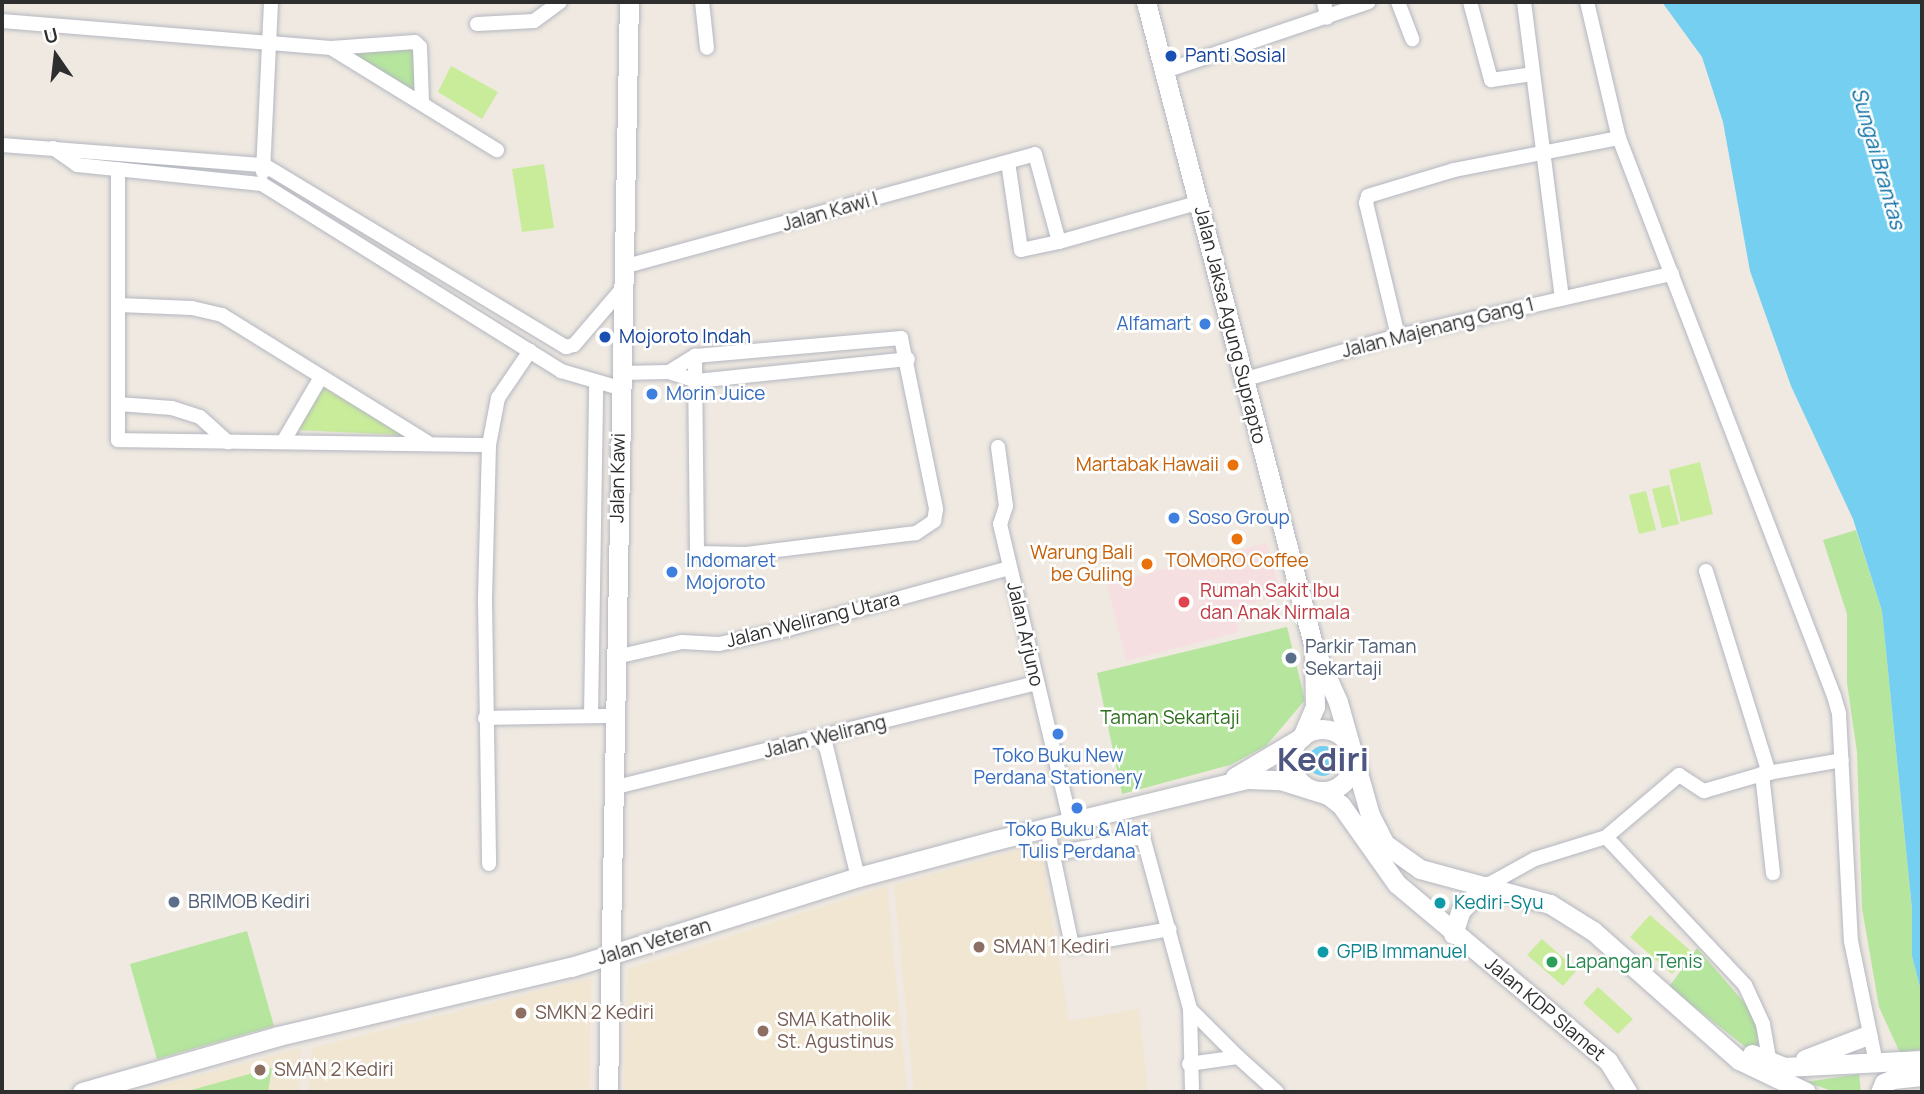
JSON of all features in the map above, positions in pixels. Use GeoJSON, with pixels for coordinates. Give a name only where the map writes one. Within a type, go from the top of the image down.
{"type":"FeatureCollection","features":[{"type":"Feature","properties":{"kind":"main road","name":"Jalan Kawi"},"geometry":{"type":"LineString","coordinates":[[608,1092],[629,2]]}},
{"type":"Feature","properties":{"kind":"main road","name":"Jalan Jaksa Agung Suprapto"},"geometry":{"type":"LineString","coordinates":[[1146,2],[1199,202],[1242,380],[1314,648]]}},
{"type":"Feature","properties":{"kind":"main road"},"geometry":{"type":"LineString","coordinates":[[1314,648],[1315,707],[1293,751],[1292,767],[1300,781],[1314,790]]}},
{"type":"Feature","properties":{"kind":"main road"},"geometry":{"type":"LineString","coordinates":[[1314,648],[1331,682],[1370,815],[1385,844],[1420,869],[1550,904],[1593,931],[1714,1034],[1739,1060],[1776,1082],[1806,1092]]}},
{"type":"Feature","properties":{"kind":"main road"},"geometry":{"type":"LineString","coordinates":[[1316,730],[1331,731],[1345,738],[1352,752],[1352,768],[1344,782],[1330,790],[1314,790],[1280,780],[1223,783],[1316,730]]}},
{"type":"Feature","properties":{"kind":"main road","name":"Jalan Veteran"},"geometry":{"type":"LineString","coordinates":[[82,1092],[278,1037],[611,955],[858,877],[1049,840],[1070,821],[1223,783]]}},
{"type":"Feature","properties":{"kind":"main road","name":"Jalan KDP Slamet"},"geometry":{"type":"LineString","coordinates":[[1314,790],[1341,805],[1397,884],[1453,934],[1608,1061],[1627,1092]]}},
{"type":"Feature","properties":{"kind":"main road"},"geometry":{"type":"LineString","coordinates":[[1453,934],[1461,910],[1486,887]]}},
{"type":"Feature","properties":{"kind":"main road"},"geometry":{"type":"LineString","coordinates":[[1714,1034],[1777,1066],[1876,1063],[1909,1072]]}},
{"type":"Feature","properties":{"kind":"main road"},"geometry":{"type":"LineString","coordinates":[[1777,1066],[1868,1035]]}},
{"type":"Feature","properties":{"kind":"main road"},"geometry":{"type":"LineString","coordinates":[[1880,1092],[1884,1083],[1909,1072],[1922,1060]]}},
{"type":"Feature","properties":{"kind":"street"},"geometry":{"type":"LineString","coordinates":[[262,184],[271,2]]}},
{"type":"Feature","properties":{"kind":"street"},"geometry":{"type":"LineString","coordinates":[[477,24],[534,21],[560,2]]}},
{"type":"Feature","properties":{"kind":"street"},"geometry":{"type":"LineString","coordinates":[[702,2],[707,48]]}},
{"type":"Feature","properties":{"kind":"street"},"geometry":{"type":"LineString","coordinates":[[1324,2],[1327,18]]}},
{"type":"Feature","properties":{"kind":"street"},"geometry":{"type":"LineString","coordinates":[[1165,71],[1369,2]]}},
{"type":"Feature","properties":{"kind":"street"},"geometry":{"type":"LineString","coordinates":[[1398,2],[1412,39]]}},
{"type":"Feature","properties":{"kind":"street"},"geometry":{"type":"LineString","coordinates":[[1470,2],[1491,80],[1533,74]]}},
{"type":"Feature","properties":{"kind":"street"},"geometry":{"type":"LineString","coordinates":[[1524,2],[1562,297]]}},
{"type":"Feature","properties":{"kind":"street"},"geometry":{"type":"LineString","coordinates":[[1587,2],[1619,138],[1665,276],[1834,695],[1842,760],[1851,941],[1868,1035],[1876,1063]]}},
{"type":"Feature","properties":{"kind":"street"},"geometry":{"type":"LineString","coordinates":[[2,21],[331,48],[415,41],[420,47],[422,103]]}},
{"type":"Feature","properties":{"kind":"street"},"geometry":{"type":"LineString","coordinates":[[331,48],[498,150]]}},
{"type":"Feature","properties":{"kind":"street"},"geometry":{"type":"LineString","coordinates":[[1398,336],[1366,203],[1368,196],[1454,170],[1619,138]]}},
{"type":"Feature","properties":{"kind":"street"},"geometry":{"type":"LineString","coordinates":[[2,145],[264,165],[499,308],[570,346],[622,289]]}},
{"type":"Feature","properties":{"kind":"street"},"geometry":{"type":"LineString","coordinates":[[53,148],[77,165],[262,184],[561,372],[596,383],[669,372],[695,356],[897,336],[904,341],[908,359],[936,509],[934,521],[916,533],[792,550],[702,556],[697,553],[695,356]]}},
{"type":"Feature","properties":{"kind":"street","name":"Jalan Kawi I"},"geometry":{"type":"LineString","coordinates":[[623,267],[1036,154],[1059,242]]}},
{"type":"Feature","properties":{"kind":"street"},"geometry":{"type":"LineString","coordinates":[[1008,162],[1021,250],[1059,242],[1199,202]]}},
{"type":"Feature","properties":{"kind":"street"},"geometry":{"type":"LineString","coordinates":[[118,169],[118,440],[427,442],[489,445]]}},
{"type":"Feature","properties":{"kind":"street","name":"Jalan Majenang Gang 1"},"geometry":{"type":"LineString","coordinates":[[1242,380],[1398,336],[1665,276]]}},
{"type":"Feature","properties":{"kind":"street"},"geometry":{"type":"LineString","coordinates":[[119,305],[192,308],[222,315],[427,442]]}},
{"type":"Feature","properties":{"kind":"street"},"geometry":{"type":"LineString","coordinates":[[489,326],[499,308]]}},
{"type":"Feature","properties":{"kind":"street"},"geometry":{"type":"LineString","coordinates":[[489,864],[485,718],[489,445],[498,398],[530,351]]}},
{"type":"Feature","properties":{"kind":"street"},"geometry":{"type":"LineString","coordinates":[[669,372],[696,381],[908,359]]}},
{"type":"Feature","properties":{"kind":"street"},"geometry":{"type":"LineString","coordinates":[[283,442],[321,377]]}},
{"type":"Feature","properties":{"kind":"street"},"geometry":{"type":"LineString","coordinates":[[591,716],[596,383]]}},
{"type":"Feature","properties":{"kind":"street"},"geometry":{"type":"LineString","coordinates":[[118,404],[172,408],[200,417],[228,442]]}},
{"type":"Feature","properties":{"kind":"street","name":"Jalan Arjuno"},"geometry":{"type":"LineString","coordinates":[[998,447],[1006,506],[1000,524],[1070,821]]}},
{"type":"Feature","properties":{"kind":"street","name":"Jalan Welirang Utara"},"geometry":{"type":"LineString","coordinates":[[615,657],[682,642],[719,644],[788,629],[1009,568]]}},
{"type":"Feature","properties":{"kind":"street"},"geometry":{"type":"LineString","coordinates":[[1706,571],[1765,773],[1773,873]]}},
{"type":"Feature","properties":{"kind":"street","name":"Jalan Welirang"},"geometry":{"type":"LineString","coordinates":[[612,788],[824,738],[1037,683]]}},
{"type":"Feature","properties":{"kind":"street"},"geometry":{"type":"LineString","coordinates":[[485,718],[614,716]]}},
{"type":"Feature","properties":{"kind":"street"},"geometry":{"type":"LineString","coordinates":[[824,738],[858,877]]}},
{"type":"Feature","properties":{"kind":"street"},"geometry":{"type":"LineString","coordinates":[[1486,887],[1535,859],[1606,837],[1679,775],[1704,791],[1765,773],[1842,760]]}},
{"type":"Feature","properties":{"kind":"street"},"geometry":{"type":"LineString","coordinates":[[1170,929],[1072,946],[1049,840],[1143,837],[1170,929],[1190,1009],[1189,1064],[1192,1092]]}},
{"type":"Feature","properties":{"kind":"street"},"geometry":{"type":"LineString","coordinates":[[1606,837],[1745,985],[1763,1024],[1777,1066]]}},
{"type":"Feature","properties":{"kind":"street"},"geometry":{"type":"LineString","coordinates":[[1190,1009],[1277,1092]]}},
{"type":"Feature","properties":{"kind":"street"},"geometry":{"type":"LineString","coordinates":[[1189,1064],[1238,1057]]}},
{"type":"Feature","properties":{"kind":"shaded area","name":"Rumah Sakit Ibu dan Anak Nirmala"},"geometry":{"type":"Polygon","coordinates":[[[1267,543],[1281,595],[1233,608],[1239,632],[1126,661],[1107,584],[1267,543]]]}},
{"type":"Feature","properties":{"kind":"shaded area","name":"SMAN 1 Kediri"},"geometry":{"type":"Polygon","coordinates":[[[1040,844],[1069,1021],[1139,1009],[1148,1092],[914,1092],[894,885],[1040,844]]]}},
{"type":"Feature","properties":{"kind":"shaded area","name":"SMA Katholik St. Agustinus"},"geometry":{"type":"Polygon","coordinates":[[[887,886],[907,1092],[624,1092],[627,969],[887,886]]]}},
{"type":"Feature","properties":{"kind":"shaded area","name":"SMKN 2 Kediri"},"geometry":{"type":"Polygon","coordinates":[[[591,978],[590,1092],[309,1092],[312,1048],[591,978]]]}},
{"type":"Feature","properties":{"kind":"shaded area","name":"SMAN 2 Kediri"},"geometry":{"type":"Polygon","coordinates":[[[301,1048],[299,1092],[137,1092],[301,1048]]]}},
{"type":"Feature","properties":{"kind":"green space"},"geometry":{"type":"Polygon","coordinates":[[[415,48],[417,94],[345,52],[415,48]]]}},
{"type":"Feature","properties":{"kind":"green space"},"geometry":{"type":"Polygon","coordinates":[[[451,66],[498,92],[482,119],[438,92],[451,66]]]}},
{"type":"Feature","properties":{"kind":"green space"},"geometry":{"type":"Polygon","coordinates":[[[544,164],[554,228],[522,232],[512,169],[544,164]]]}},
{"type":"Feature","properties":{"kind":"green space"},"geometry":{"type":"Polygon","coordinates":[[[324,388],[404,435],[296,430],[324,388]]]}},
{"type":"Feature","properties":{"kind":"green space"},"geometry":{"type":"Polygon","coordinates":[[[1700,462],[1713,514],[1681,522],[1669,470],[1700,462]]]}},
{"type":"Feature","properties":{"kind":"green space"},"geometry":{"type":"Polygon","coordinates":[[[1669,485],[1679,524],[1662,528],[1652,489],[1669,485]]]}},
{"type":"Feature","properties":{"kind":"green space"},"geometry":{"type":"Polygon","coordinates":[[[1646,491],[1656,530],[1639,534],[1629,495],[1646,491]]]}},
{"type":"Feature","properties":{"kind":"green space"},"geometry":{"type":"Polygon","coordinates":[[[1856,530],[1882,611],[1912,909],[1912,956],[1922,995],[1922,1049],[1900,1053],[1879,1007],[1862,908],[1857,752],[1847,683],[1847,614],[1823,540],[1856,530]]]}},
{"type":"Feature","properties":{"kind":"green space","name":"Taman Sekartaji"},"geometry":{"type":"Polygon","coordinates":[[[1287,627],[1305,700],[1266,746],[1230,765],[1122,794],[1097,673],[1287,627]]]}},
{"type":"Feature","properties":{"kind":"green space"},"geometry":{"type":"Polygon","coordinates":[[[1650,915],[1692,952],[1672,974],[1630,937],[1650,915]]]}},
{"type":"Feature","properties":{"kind":"green space"},"geometry":{"type":"Polygon","coordinates":[[[247,931],[274,1026],[157,1059],[130,964],[247,931]]]}},
{"type":"Feature","properties":{"kind":"green space","name":"Lapangan Tenis"},"geometry":{"type":"Polygon","coordinates":[[[1542,939],[1577,970],[1563,986],[1527,955],[1542,939]]]}},
{"type":"Feature","properties":{"kind":"green space"},"geometry":{"type":"Polygon","coordinates":[[[1697,948],[1761,1022],[1774,1047],[1752,1052],[1669,987],[1697,948]]]}},
{"type":"Feature","properties":{"kind":"green space","name":"Lapangan Tenis"},"geometry":{"type":"Polygon","coordinates":[[[1598,987],[1633,1019],[1618,1034],[1583,1003],[1598,987]]]}},
{"type":"Feature","properties":{"kind":"green space"},"geometry":{"type":"Polygon","coordinates":[[[272,1068],[268,1092],[184,1092],[272,1068]]]}},
{"type":"Feature","properties":{"kind":"green space"},"geometry":{"type":"Polygon","coordinates":[[[1859,1074],[1861,1092],[1835,1092],[1806,1082],[1859,1074]]]}},
{"type":"Feature","properties":{"kind":"water","name":"Sungai Brantas"},"geometry":{"type":"Polygon","coordinates":[[[1662,2],[1922,2],[1922,995],[1912,956],[1912,909],[1882,611],[1853,519],[1791,386],[1750,271],[1723,122],[1702,57],[1662,2]]]}},
{"type":"Feature","properties":{"kind":"water"},"geometry":{"type":"Polygon","coordinates":[[[1323,746],[1334,750],[1338,761],[1334,772],[1323,776],[1312,772],[1308,761],[1312,750],[1323,746]]]}},
{"type":"Feature","properties":{"kind":"place","name":"Panti Sosial"},"geometry":{"type":"Point","coordinates":[1171,56]}},
{"type":"Feature","properties":{"kind":"place","name":"Alfamart"},"geometry":{"type":"Point","coordinates":[1205,324]}},
{"type":"Feature","properties":{"kind":"place","name":"Mojoroto Indah"},"geometry":{"type":"Point","coordinates":[605,337]}},
{"type":"Feature","properties":{"kind":"place","name":"Morin Juice"},"geometry":{"type":"Point","coordinates":[652,394]}},
{"type":"Feature","properties":{"kind":"place","name":"Martabak Hawaii"},"geometry":{"type":"Point","coordinates":[1233,465]}},
{"type":"Feature","properties":{"kind":"place","name":"Soso Group"},"geometry":{"type":"Point","coordinates":[1174,518]}},
{"type":"Feature","properties":{"kind":"place","name":"TOMORO Coffee"},"geometry":{"type":"Point","coordinates":[1237,539]}},
{"type":"Feature","properties":{"kind":"place","name":"Warung Bali be Guling"},"geometry":{"type":"Point","coordinates":[1147,564]}},
{"type":"Feature","properties":{"kind":"place","name":"Indomaret Mojoroto"},"geometry":{"type":"Point","coordinates":[672,572]}},
{"type":"Feature","properties":{"kind":"place","name":"Rumah Sakit Ibu dan Anak Nirmala"},"geometry":{"type":"Point","coordinates":[1184,602]}},
{"type":"Feature","properties":{"kind":"place","name":"Parkir Taman Sekartaji"},"geometry":{"type":"Point","coordinates":[1291,658]}},
{"type":"Feature","properties":{"kind":"place","name":"Toko Buku New Perdana Stationery"},"geometry":{"type":"Point","coordinates":[1058,734]}},
{"type":"Feature","properties":{"kind":"place","name":"Toko Buku & Alat Tulis Perdana"},"geometry":{"type":"Point","coordinates":[1077,808]}},
{"type":"Feature","properties":{"kind":"place","name":"BRIMOB Kediri"},"geometry":{"type":"Point","coordinates":[174,902]}},
{"type":"Feature","properties":{"kind":"place","name":"Kediri-Syu"},"geometry":{"type":"Point","coordinates":[1440,903]}},
{"type":"Feature","properties":{"kind":"place","name":"SMAN 1 Kediri"},"geometry":{"type":"Point","coordinates":[979,947]}},
{"type":"Feature","properties":{"kind":"place","name":"GPIB Immanuel"},"geometry":{"type":"Point","coordinates":[1323,952]}},
{"type":"Feature","properties":{"kind":"place","name":"Lapangan Tenis"},"geometry":{"type":"Point","coordinates":[1552,962]}},
{"type":"Feature","properties":{"kind":"place","name":"SMKN 2 Kediri"},"geometry":{"type":"Point","coordinates":[521,1013]}},
{"type":"Feature","properties":{"kind":"place","name":"SMA Katholik St. Agustinus"},"geometry":{"type":"Point","coordinates":[763,1031]}},
{"type":"Feature","properties":{"kind":"place","name":"SMAN 2 Kediri"},"geometry":{"type":"Point","coordinates":[260,1070]}},
{"type":"Feature","properties":{"kind":"district","name":"Kediri"},"geometry":{"type":"Point","coordinates":[1323,759]}}]}
